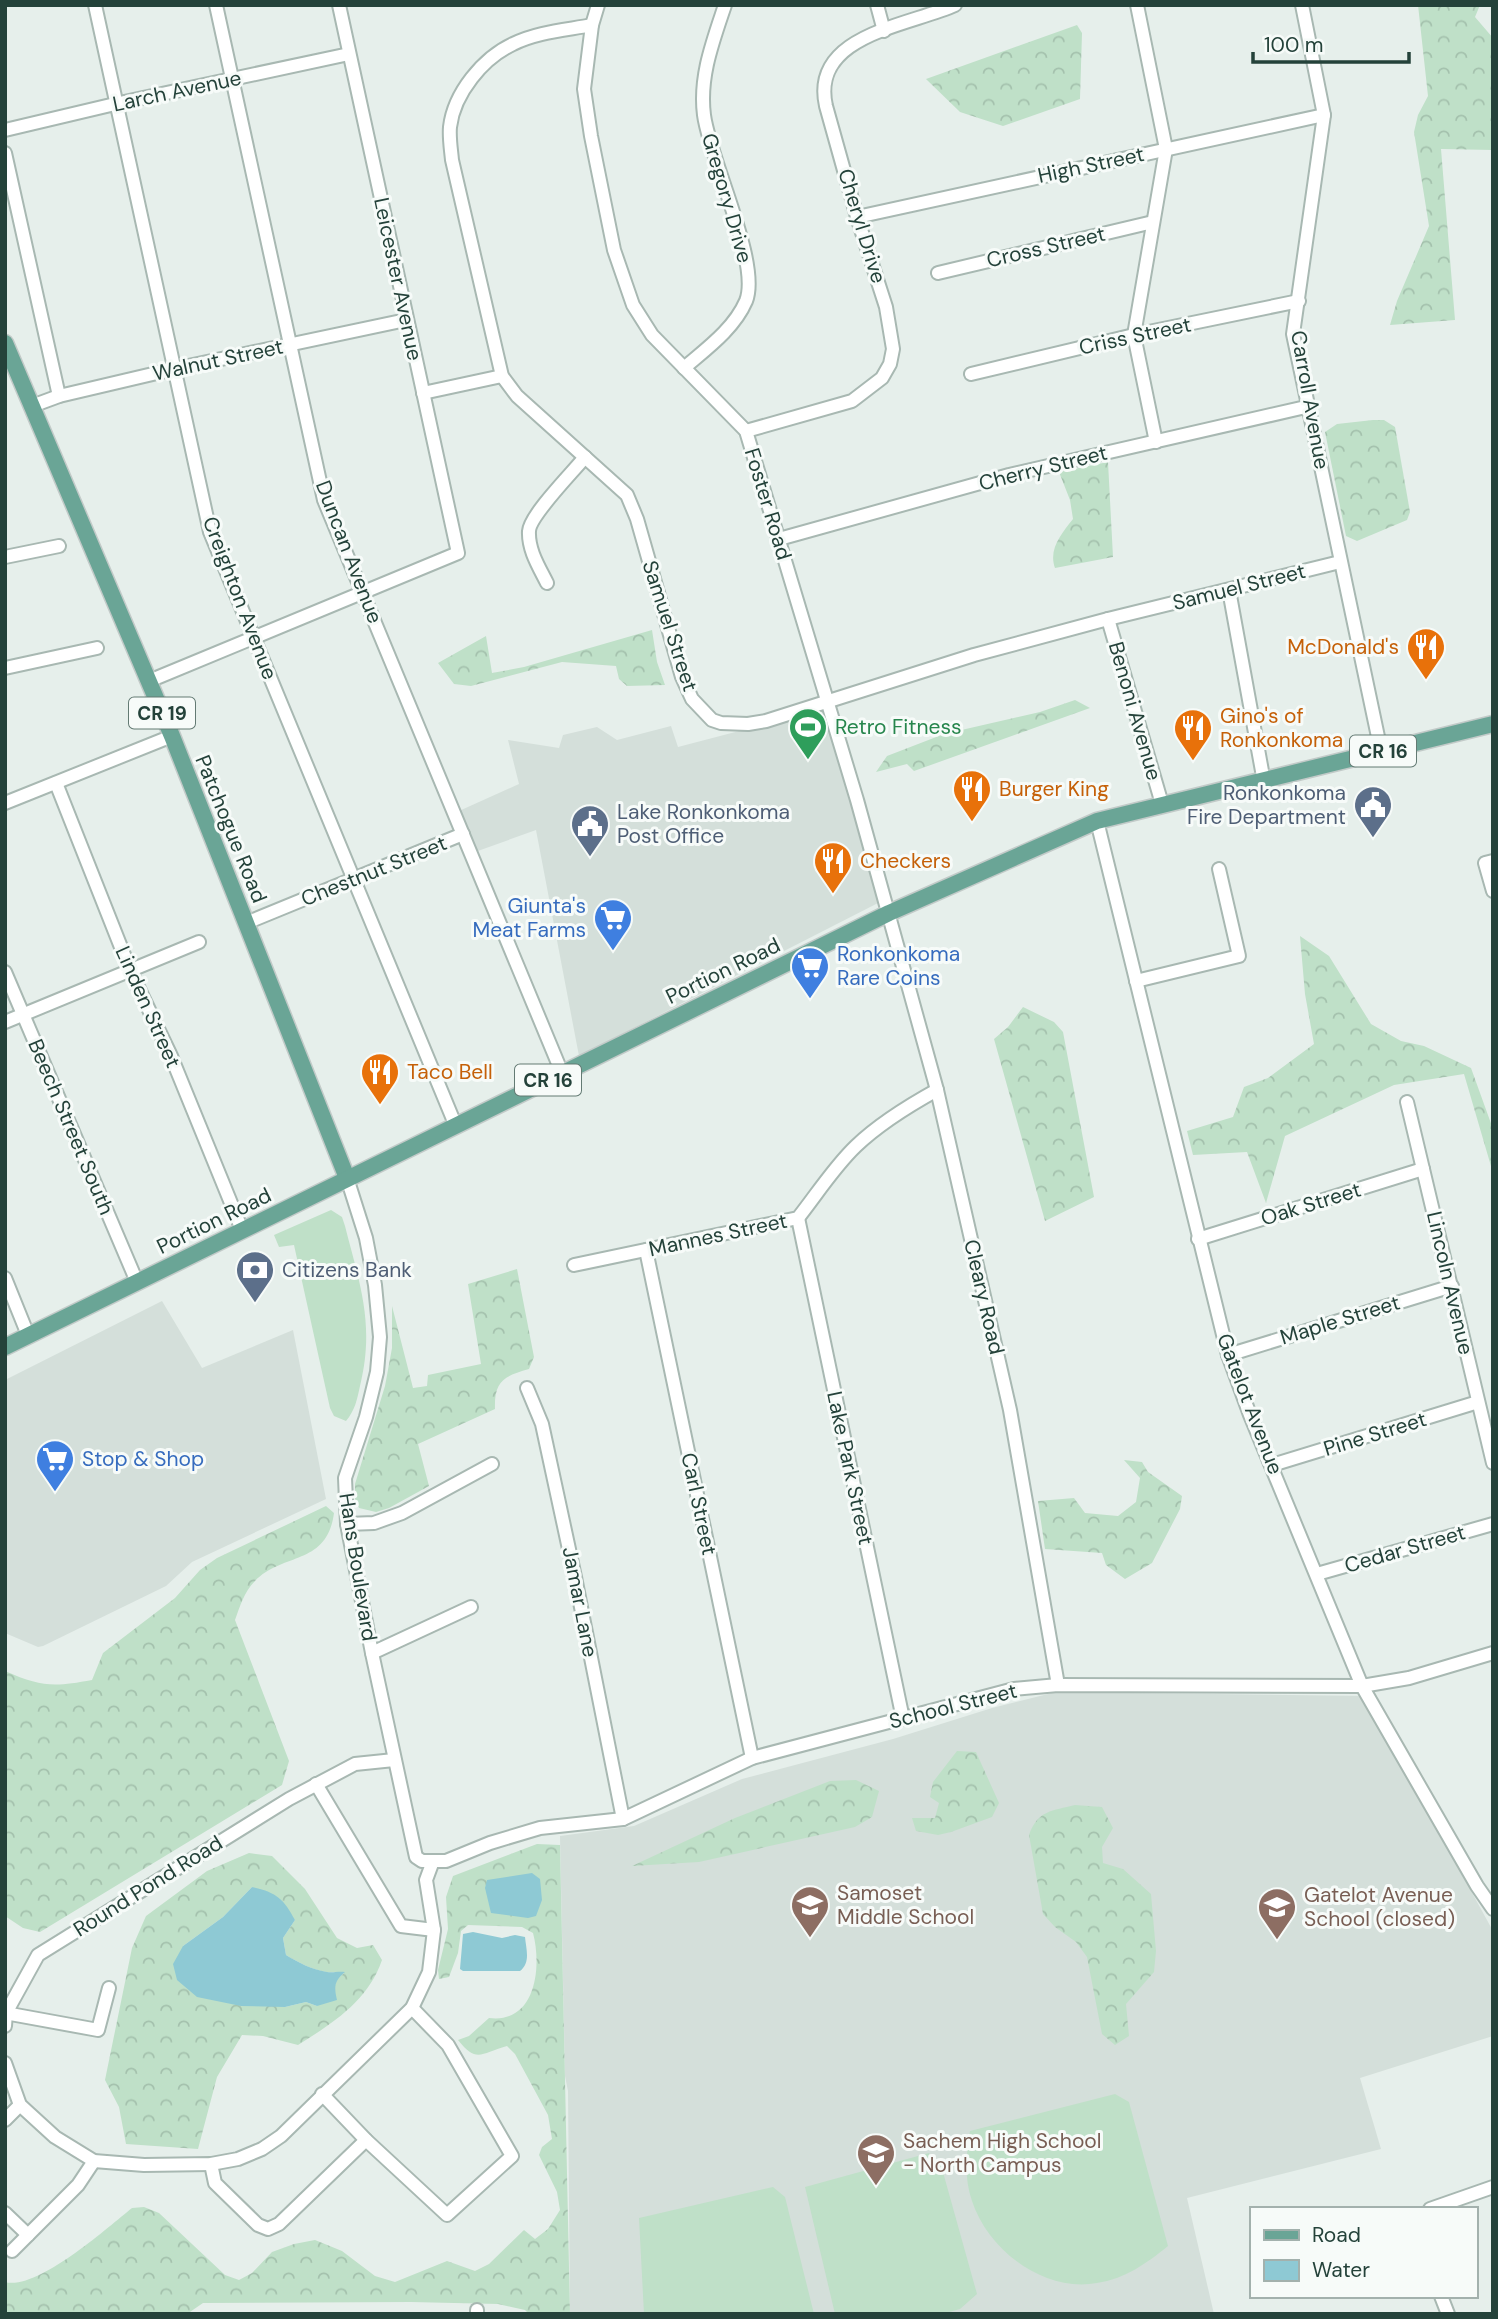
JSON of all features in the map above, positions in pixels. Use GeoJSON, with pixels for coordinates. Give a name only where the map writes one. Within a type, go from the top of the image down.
{"type":"FeatureCollection","features":[{"type":"Feature","properties":{"kind":"main road","name":"Patchogue Road"},"geometry":{"type":"LineString","coordinates":[[5,343],[172,736],[347,1178]]}},
{"type":"Feature","properties":{"kind":"main road","name":"Portion Road"},"geometry":{"type":"LineString","coordinates":[[5,1346],[889,913],[1097,821],[1493,724]]}},
{"type":"Feature","properties":{"kind":"street","name":"Creighton Avenue"},"geometry":{"type":"LineString","coordinates":[[95,5],[210,532],[455,1125]]}},
{"type":"Feature","properties":{"kind":"street","name":"Duncan Avenue"},"geometry":{"type":"LineString","coordinates":[[216,5],[324,500],[562,1073]]}},
{"type":"Feature","properties":{"kind":"street","name":"Leicester Avenue"},"geometry":{"type":"LineString","coordinates":[[339,5],[458,553],[363,592]]}},
{"type":"Feature","properties":{"kind":"street","name":"Foster Road"},"geometry":{"type":"LineString","coordinates":[[598,5],[592,25],[584,89],[614,250],[634,305],[652,335],[746,431],[889,913]]}},
{"type":"Feature","properties":{"kind":"street","name":"Gregory Drive"},"geometry":{"type":"LineString","coordinates":[[684,368],[738,316],[749,290],[747,260],[704,115],[705,72],[724,5]]}},
{"type":"Feature","properties":{"kind":"street"},"geometry":{"type":"LineString","coordinates":[[877,5],[884,31]]}},
{"type":"Feature","properties":{"kind":"street","name":"Cheryl Drive"},"geometry":{"type":"LineString","coordinates":[[746,431],[852,401],[874,386],[890,364],[893,349],[891,328],[826,106],[824,87],[829,67],[841,52],[856,41],[955,5]]}},
{"type":"Feature","properties":{"kind":"street"},"geometry":{"type":"LineString","coordinates":[[1138,5],[1166,149],[1134,335],[1156,442]]}},
{"type":"Feature","properties":{"kind":"street","name":"Carroll Avenue"},"geometry":{"type":"LineString","coordinates":[[1302,5],[1324,115],[1293,334],[1381,751]]}},
{"type":"Feature","properties":{"kind":"street","name":"Samuel Street"},"geometry":{"type":"LineString","coordinates":[[592,25],[541,34],[514,43],[482,65],[468,84],[453,116],[450,135],[452,160],[502,376],[517,396],[627,495],[637,519],[682,677],[692,699],[712,720],[748,724],[974,655],[1340,562]]}},
{"type":"Feature","properties":{"kind":"street","name":"Larch Avenue"},"geometry":{"type":"LineString","coordinates":[[5,130],[115,103],[349,54]]}},
{"type":"Feature","properties":{"kind":"street","name":"High Street"},"geometry":{"type":"LineString","coordinates":[[857,217],[1324,115]]}},
{"type":"Feature","properties":{"kind":"street"},"geometry":{"type":"LineString","coordinates":[[5,153],[59,396]]}},
{"type":"Feature","properties":{"kind":"street","name":"Cross Street"},"geometry":{"type":"LineString","coordinates":[[939,273],[1153,222]]}},
{"type":"Feature","properties":{"kind":"street","name":"Criss Street"},"geometry":{"type":"LineString","coordinates":[[971,374],[1134,335],[1299,301]]}},
{"type":"Feature","properties":{"kind":"street","name":"Walnut Street"},"geometry":{"type":"LineString","coordinates":[[32,406],[59,396],[174,369],[406,320]]}},
{"type":"Feature","properties":{"kind":"street"},"geometry":{"type":"LineString","coordinates":[[423,393],[502,376]]}},
{"type":"Feature","properties":{"kind":"street","name":"Cherry Street"},"geometry":{"type":"LineString","coordinates":[[779,539],[1009,475],[1310,406]]}},
{"type":"Feature","properties":{"kind":"street"},"geometry":{"type":"LineString","coordinates":[[547,583],[534,558],[529,528],[536,515],[585,457]]}},
{"type":"Feature","properties":{"kind":"street"},"geometry":{"type":"LineString","coordinates":[[5,557],[59,547]]}},
{"type":"Feature","properties":{"kind":"street"},"geometry":{"type":"LineString","coordinates":[[1229,590],[1264,782]]}},
{"type":"Feature","properties":{"kind":"street"},"geometry":{"type":"LineString","coordinates":[[149,681],[363,592]]}},
{"type":"Feature","properties":{"kind":"street","name":"Benoni Avenue"},"geometry":{"type":"LineString","coordinates":[[1108,619],[1162,804]]}},
{"type":"Feature","properties":{"kind":"street"},"geometry":{"type":"LineString","coordinates":[[5,668],[97,648]]}},
{"type":"Feature","properties":{"kind":"street"},"geometry":{"type":"LineString","coordinates":[[5,803],[172,736]]}},
{"type":"Feature","properties":{"kind":"street","name":"Linden Street"},"geometry":{"type":"LineString","coordinates":[[56,783],[130,970],[171,1056],[243,1230]]}},
{"type":"Feature","properties":{"kind":"street","name":"Gatelot Avenue"},"geometry":{"type":"LineString","coordinates":[[1097,821],[1228,1355],[1250,1415],[1362,1686],[1477,1886],[1493,1909]]}},
{"type":"Feature","properties":{"kind":"street","name":"Chestnut Street"},"geometry":{"type":"LineString","coordinates":[[246,923],[463,834]]}},
{"type":"Feature","properties":{"kind":"street"},"geometry":{"type":"LineString","coordinates":[[1493,861],[1485,863],[1493,891]]}},
{"type":"Feature","properties":{"kind":"street"},"geometry":{"type":"LineString","coordinates":[[1136,981],[1239,956],[1219,869]]}},
{"type":"Feature","properties":{"kind":"street","name":"Cleary Road"},"geometry":{"type":"LineString","coordinates":[[889,913],[937,1090],[1010,1410],[1058,1685]]}},
{"type":"Feature","properties":{"kind":"street"},"geometry":{"type":"LineString","coordinates":[[5,1022],[199,942]]}},
{"type":"Feature","properties":{"kind":"street","name":"Beech Street South"},"geometry":{"type":"LineString","coordinates":[[5,972],[137,1282]]}},
{"type":"Feature","properties":{"kind":"street","name":"Mannes Street"},"geometry":{"type":"LineString","coordinates":[[575,1265],[798,1218],[857,1144],[898,1112],[937,1090]]}},
{"type":"Feature","properties":{"kind":"street","name":"Lincoln Avenue"},"geometry":{"type":"LineString","coordinates":[[1407,1102],[1493,1463]]}},
{"type":"Feature","properties":{"kind":"street","name":"Oak Street"},"geometry":{"type":"LineString","coordinates":[[1198,1239],[1423,1169]]}},
{"type":"Feature","properties":{"kind":"street","name":"Hans Boulevard"},"geometry":{"type":"LineString","coordinates":[[347,1178],[366,1238],[375,1285],[380,1337],[377,1372],[366,1417],[345,1478],[347,1524],[416,1857],[422,1861],[433,1861]]}},
{"type":"Feature","properties":{"kind":"street","name":"Lake Park Street"},"geometry":{"type":"LineString","coordinates":[[798,1218],[903,1719]]}},
{"type":"Feature","properties":{"kind":"street","name":"Carl Street"},"geometry":{"type":"LineString","coordinates":[[646,1250],[751,1758]]}},
{"type":"Feature","properties":{"kind":"street"},"geometry":{"type":"LineString","coordinates":[[5,1278],[28,1335]]}},
{"type":"Feature","properties":{"kind":"street","name":"Maple Street"},"geometry":{"type":"LineString","coordinates":[[1228,1355],[1452,1286]]}},
{"type":"Feature","properties":{"kind":"street","name":"Jamar Lane"},"geometry":{"type":"LineString","coordinates":[[527,1388],[542,1424],[623,1819]]}},
{"type":"Feature","properties":{"kind":"street","name":"Pine Street"},"geometry":{"type":"LineString","coordinates":[[1272,1465],[1478,1402]]}},
{"type":"Feature","properties":{"kind":"street"},"geometry":{"type":"LineString","coordinates":[[347,1524],[374,1523],[402,1513],[492,1464]]}},
{"type":"Feature","properties":{"kind":"street","name":"Cedar Street"},"geometry":{"type":"LineString","coordinates":[[1317,1574],[1493,1524]]}},
{"type":"Feature","properties":{"kind":"street"},"geometry":{"type":"LineString","coordinates":[[372,1653],[471,1607]]}},
{"type":"Feature","properties":{"kind":"street","name":"School Street"},"geometry":{"type":"LineString","coordinates":[[433,1861],[446,1861],[540,1828],[623,1819],[751,1758],[1014,1689],[1058,1685],[1362,1686],[1409,1678],[1493,1653]]}},
{"type":"Feature","properties":{"kind":"street","name":"Round Pond Road"},"geometry":{"type":"LineString","coordinates":[[5,2026],[6,2013],[38,1955],[316,1784],[355,1763],[394,1760]]}},
{"type":"Feature","properties":{"kind":"street"},"geometry":{"type":"LineString","coordinates":[[316,1784],[401,1926],[434,1930]]}},
{"type":"Feature","properties":{"kind":"street"},"geometry":{"type":"LineString","coordinates":[[5,2063],[20,2105],[55,2137],[94,2161],[144,2165],[211,2164],[237,2159],[262,2149],[281,2136],[412,2008],[429,1972],[434,1930],[426,1880],[433,1861]]}},
{"type":"Feature","properties":{"kind":"street"},"geometry":{"type":"LineString","coordinates":[[6,2013],[98,2030],[109,1988]]}},
{"type":"Feature","properties":{"kind":"street"},"geometry":{"type":"LineString","coordinates":[[322,2094],[366,2140],[447,2215],[512,2156],[448,2045],[412,2008]]}},
{"type":"Feature","properties":{"kind":"street"},"geometry":{"type":"LineString","coordinates":[[5,2120],[20,2105]]}},
{"type":"Feature","properties":{"kind":"street"},"geometry":{"type":"LineString","coordinates":[[211,2164],[215,2183],[258,2225],[268,2230],[279,2224],[366,2140]]}},
{"type":"Feature","properties":{"kind":"street"},"geometry":{"type":"LineString","coordinates":[[12,2251],[78,2185],[94,2161]]}},
{"type":"Feature","properties":{"kind":"street"},"geometry":{"type":"LineString","coordinates":[[1436,2207],[1493,2187]]}},
{"type":"Feature","properties":{"kind":"street"},"geometry":{"type":"LineString","coordinates":[[5,2213],[28,2235]]}},
{"type":"Feature","properties":{"kind":"shaded area"},"geometry":{"type":"Polygon","coordinates":[[[824,709],[880,902],[579,1056],[536,830],[475,852],[459,811],[519,784],[508,740],[559,748],[563,735],[597,727],[617,740],[671,726],[678,747],[824,709]]]}},
{"type":"Feature","properties":{"kind":"shaded area"},"geometry":{"type":"Polygon","coordinates":[[[162,1301],[202,1368],[293,1330],[326,1499],[192,1562],[166,1586],[38,1647],[5,1633],[5,1380],[162,1301]]]}},
{"type":"Feature","properties":{"kind":"shaded area"},"geometry":{"type":"Polygon","coordinates":[[[1056,1692],[1364,1696],[1493,1931],[1493,2036],[1360,2078],[1381,2149],[1187,2198],[1214,2314],[570,2314],[568,2091],[565,2076],[560,1836],[634,1826],[742,1779],[1056,1692]]]}},
{"type":"Feature","properties":{"kind":"green space"},"geometry":{"type":"Polygon","coordinates":[[[1418,5],[1480,5],[1475,17],[1493,38],[1493,150],[1441,149],[1455,320],[1390,325],[1397,301],[1429,226],[1414,132],[1418,115],[1428,96],[1418,5]]]}},
{"type":"Feature","properties":{"kind":"green space"},"geometry":{"type":"Polygon","coordinates":[[[1077,25],[1082,33],[1080,99],[1003,126],[960,112],[926,79],[1077,25]]]}},
{"type":"Feature","properties":{"kind":"green space"},"geometry":{"type":"Polygon","coordinates":[[[1384,420],[1395,427],[1410,512],[1407,520],[1357,541],[1346,536],[1325,432],[1337,424],[1384,420]]]}},
{"type":"Feature","properties":{"kind":"green space"},"geometry":{"type":"Polygon","coordinates":[[[1108,462],[1113,557],[1055,568],[1055,548],[1073,519],[1070,500],[1059,472],[1108,462]]]}},
{"type":"Feature","properties":{"kind":"green space"},"geometry":{"type":"Polygon","coordinates":[[[652,630],[657,662],[665,685],[627,686],[619,679],[616,666],[562,662],[471,686],[454,684],[438,663],[486,636],[492,673],[524,667],[652,630]]]}},
{"type":"Feature","properties":{"kind":"green space"},"geometry":{"type":"Polygon","coordinates":[[[1075,700],[1090,708],[914,771],[907,764],[876,772],[887,756],[944,734],[1040,712],[1075,700]]]}},
{"type":"Feature","properties":{"kind":"green space"},"geometry":{"type":"Polygon","coordinates":[[[1300,936],[1329,956],[1371,1024],[1401,1041],[1424,1046],[1471,1068],[1493,1129],[1493,1173],[1464,1074],[1394,1085],[1285,1136],[1266,1203],[1247,1152],[1193,1155],[1187,1131],[1233,1117],[1244,1087],[1268,1078],[1314,1044],[1305,994],[1300,936]]]}},
{"type":"Feature","properties":{"kind":"green space"},"geometry":{"type":"Polygon","coordinates":[[[1023,1007],[1054,1022],[1063,1032],[1094,1197],[1045,1221],[994,1039],[1008,1027],[1023,1007]]]}},
{"type":"Feature","properties":{"kind":"green space"},"geometry":{"type":"Polygon","coordinates":[[[331,1210],[342,1217],[345,1226],[366,1324],[360,1386],[354,1409],[346,1421],[334,1416],[330,1408],[294,1245],[279,1247],[274,1235],[331,1210]]]}},
{"type":"Feature","properties":{"kind":"green space"},"geometry":{"type":"Polygon","coordinates":[[[517,1269],[534,1357],[529,1369],[502,1381],[496,1392],[495,1409],[418,1444],[429,1486],[389,1508],[376,1512],[359,1508],[355,1500],[355,1484],[385,1386],[392,1348],[392,1306],[413,1388],[427,1386],[428,1375],[481,1364],[468,1284],[517,1269]]]}},
{"type":"Feature","properties":{"kind":"green space"},"geometry":{"type":"Polygon","coordinates":[[[1124,1460],[1142,1462],[1148,1472],[1182,1496],[1180,1509],[1152,1563],[1125,1579],[1106,1565],[1102,1553],[1045,1549],[1038,1501],[1074,1498],[1085,1513],[1118,1516],[1136,1502],[1140,1478],[1124,1460]]]}},
{"type":"Feature","properties":{"kind":"green space"},"geometry":{"type":"Polygon","coordinates":[[[326,1506],[334,1513],[330,1530],[323,1542],[302,1556],[266,1572],[255,1581],[245,1594],[235,1620],[289,1761],[282,1785],[40,1932],[23,1928],[5,1916],[5,1671],[38,1683],[67,1684],[92,1680],[103,1653],[175,1598],[200,1570],[217,1558],[326,1506]]]}},
{"type":"Feature","properties":{"kind":"green space"},"geometry":{"type":"Polygon","coordinates":[[[957,1751],[976,1752],[999,1803],[992,1817],[938,1835],[916,1831],[912,1818],[935,1818],[939,1803],[930,1797],[933,1782],[957,1751]]]}},
{"type":"Feature","properties":{"kind":"green space"},"geometry":{"type":"Polygon","coordinates":[[[856,1780],[879,1791],[872,1817],[855,1827],[699,1862],[632,1866],[735,1818],[830,1781],[856,1780]]]}},
{"type":"Feature","properties":{"kind":"green space"},"geometry":{"type":"Polygon","coordinates":[[[1075,1805],[1102,1807],[1113,1828],[1102,1847],[1103,1863],[1123,1869],[1151,1894],[1156,1951],[1154,1972],[1126,2004],[1129,2036],[1115,2045],[1102,2034],[1087,1957],[1076,1942],[1055,1927],[1043,1914],[1029,1835],[1041,1816],[1075,1805]]]}},
{"type":"Feature","properties":{"kind":"green space"},"geometry":{"type":"Polygon","coordinates":[[[537,1844],[560,1845],[570,2314],[529,2314],[525,2310],[498,2304],[411,2302],[203,2303],[187,2314],[5,2314],[5,2282],[19,2282],[53,2268],[132,2208],[144,2207],[159,2213],[225,2275],[239,2280],[252,2273],[272,2252],[315,2240],[342,2251],[375,2276],[395,2282],[447,2261],[475,2271],[489,2264],[524,2230],[535,2239],[548,2229],[560,2210],[557,2192],[539,2155],[542,2147],[552,2139],[548,2115],[515,2054],[507,2046],[480,2055],[470,2052],[458,2040],[469,2036],[489,2018],[505,2017],[517,2012],[526,2003],[532,1991],[537,1961],[533,1933],[522,1927],[468,1925],[461,1931],[458,1953],[449,1977],[439,1979],[438,1970],[448,1929],[446,1897],[453,1876],[537,1844]]]}},
{"type":"Feature","properties":{"kind":"green space"},"geometry":{"type":"Polygon","coordinates":[[[249,1853],[272,1856],[305,1889],[337,1938],[357,1948],[373,1945],[382,1960],[368,1987],[348,2010],[298,2045],[263,2036],[242,2035],[217,2077],[198,2149],[126,2144],[119,2107],[105,2080],[132,1948],[146,1916],[207,1871],[249,1853]],[[252,1887],[223,1917],[183,1946],[285,2007],[306,2002],[317,2006],[344,1973],[315,1969],[286,1955],[283,1938],[295,1920],[252,1887]]]}},
{"type":"Feature","properties":{"kind":"green space"},"geometry":{"type":"Polygon","coordinates":[[[1115,2094],[1129,2102],[1168,2246],[1117,2278],[1077,2284],[1057,2281],[1021,2264],[991,2236],[980,2219],[968,2184],[970,2131],[1115,2094]]]}},
{"type":"Feature","properties":{"kind":"green space"},"geometry":{"type":"Polygon","coordinates":[[[929,2153],[941,2165],[977,2294],[960,2309],[942,2314],[835,2314],[805,2187],[929,2153]]]}},
{"type":"Feature","properties":{"kind":"green space"},"geometry":{"type":"Polygon","coordinates":[[[773,2187],[785,2197],[814,2314],[644,2314],[639,2218],[773,2187]]]}},
{"type":"Feature","properties":{"kind":"water"},"geometry":{"type":"Polygon","coordinates":[[[532,1873],[540,1879],[542,1900],[536,1916],[528,1918],[491,1913],[485,1888],[487,1880],[532,1873]]]}},
{"type":"Feature","properties":{"kind":"water"},"geometry":{"type":"Polygon","coordinates":[[[252,1887],[267,1891],[278,1898],[295,1920],[283,1938],[286,1955],[316,1969],[345,1972],[336,1984],[337,2000],[317,2006],[306,2002],[285,2007],[241,2006],[197,1997],[177,1980],[173,1964],[183,1946],[223,1917],[252,1887]]]}},
{"type":"Feature","properties":{"kind":"water"},"geometry":{"type":"Polygon","coordinates":[[[473,1932],[502,1938],[515,1935],[525,1937],[526,1964],[520,1971],[463,1971],[460,1969],[463,1934],[473,1932]]]}},
{"type":"Feature","properties":{"kind":"place","name":"McDonald's"},"geometry":{"type":"Point","coordinates":[1426,681]}},
{"type":"Feature","properties":{"kind":"place","name":"Retro Fitness"},"geometry":{"type":"Point","coordinates":[808,761]}},
{"type":"Feature","properties":{"kind":"place","name":"Gino's of Ronkonkoma"},"geometry":{"type":"Point","coordinates":[1193,762]}},
{"type":"Feature","properties":{"kind":"place","name":"Burger King"},"geometry":{"type":"Point","coordinates":[972,823]}},
{"type":"Feature","properties":{"kind":"place","name":"Ronkonkoma Fire Department"},"geometry":{"type":"Point","coordinates":[1373,839]}},
{"type":"Feature","properties":{"kind":"place","name":"Lake Ronkonkoma Post Office"},"geometry":{"type":"Point","coordinates":[590,858]}},
{"type":"Feature","properties":{"kind":"place","name":"Checkers"},"geometry":{"type":"Point","coordinates":[833,895]}},
{"type":"Feature","properties":{"kind":"place","name":"Giunta's Meat Farms"},"geometry":{"type":"Point","coordinates":[613,952]}},
{"type":"Feature","properties":{"kind":"place","name":"Ronkonkoma Rare Coins"},"geometry":{"type":"Point","coordinates":[810,1000]}},
{"type":"Feature","properties":{"kind":"place","name":"Taco Bell"},"geometry":{"type":"Point","coordinates":[380,1106]}},
{"type":"Feature","properties":{"kind":"place","name":"Citizens Bank"},"geometry":{"type":"Point","coordinates":[255,1304]}},
{"type":"Feature","properties":{"kind":"place","name":"Stop & Shop"},"geometry":{"type":"Point","coordinates":[55,1493]}},
{"type":"Feature","properties":{"kind":"place","name":"Samoset Middle School"},"geometry":{"type":"Point","coordinates":[810,1939]}},
{"type":"Feature","properties":{"kind":"place","name":"Gatelot Avenue School (closed)"},"geometry":{"type":"Point","coordinates":[1277,1941]}},
{"type":"Feature","properties":{"kind":"place","name":"Sachem High School - North Campus"},"geometry":{"type":"Point","coordinates":[876,2187]}}]}
